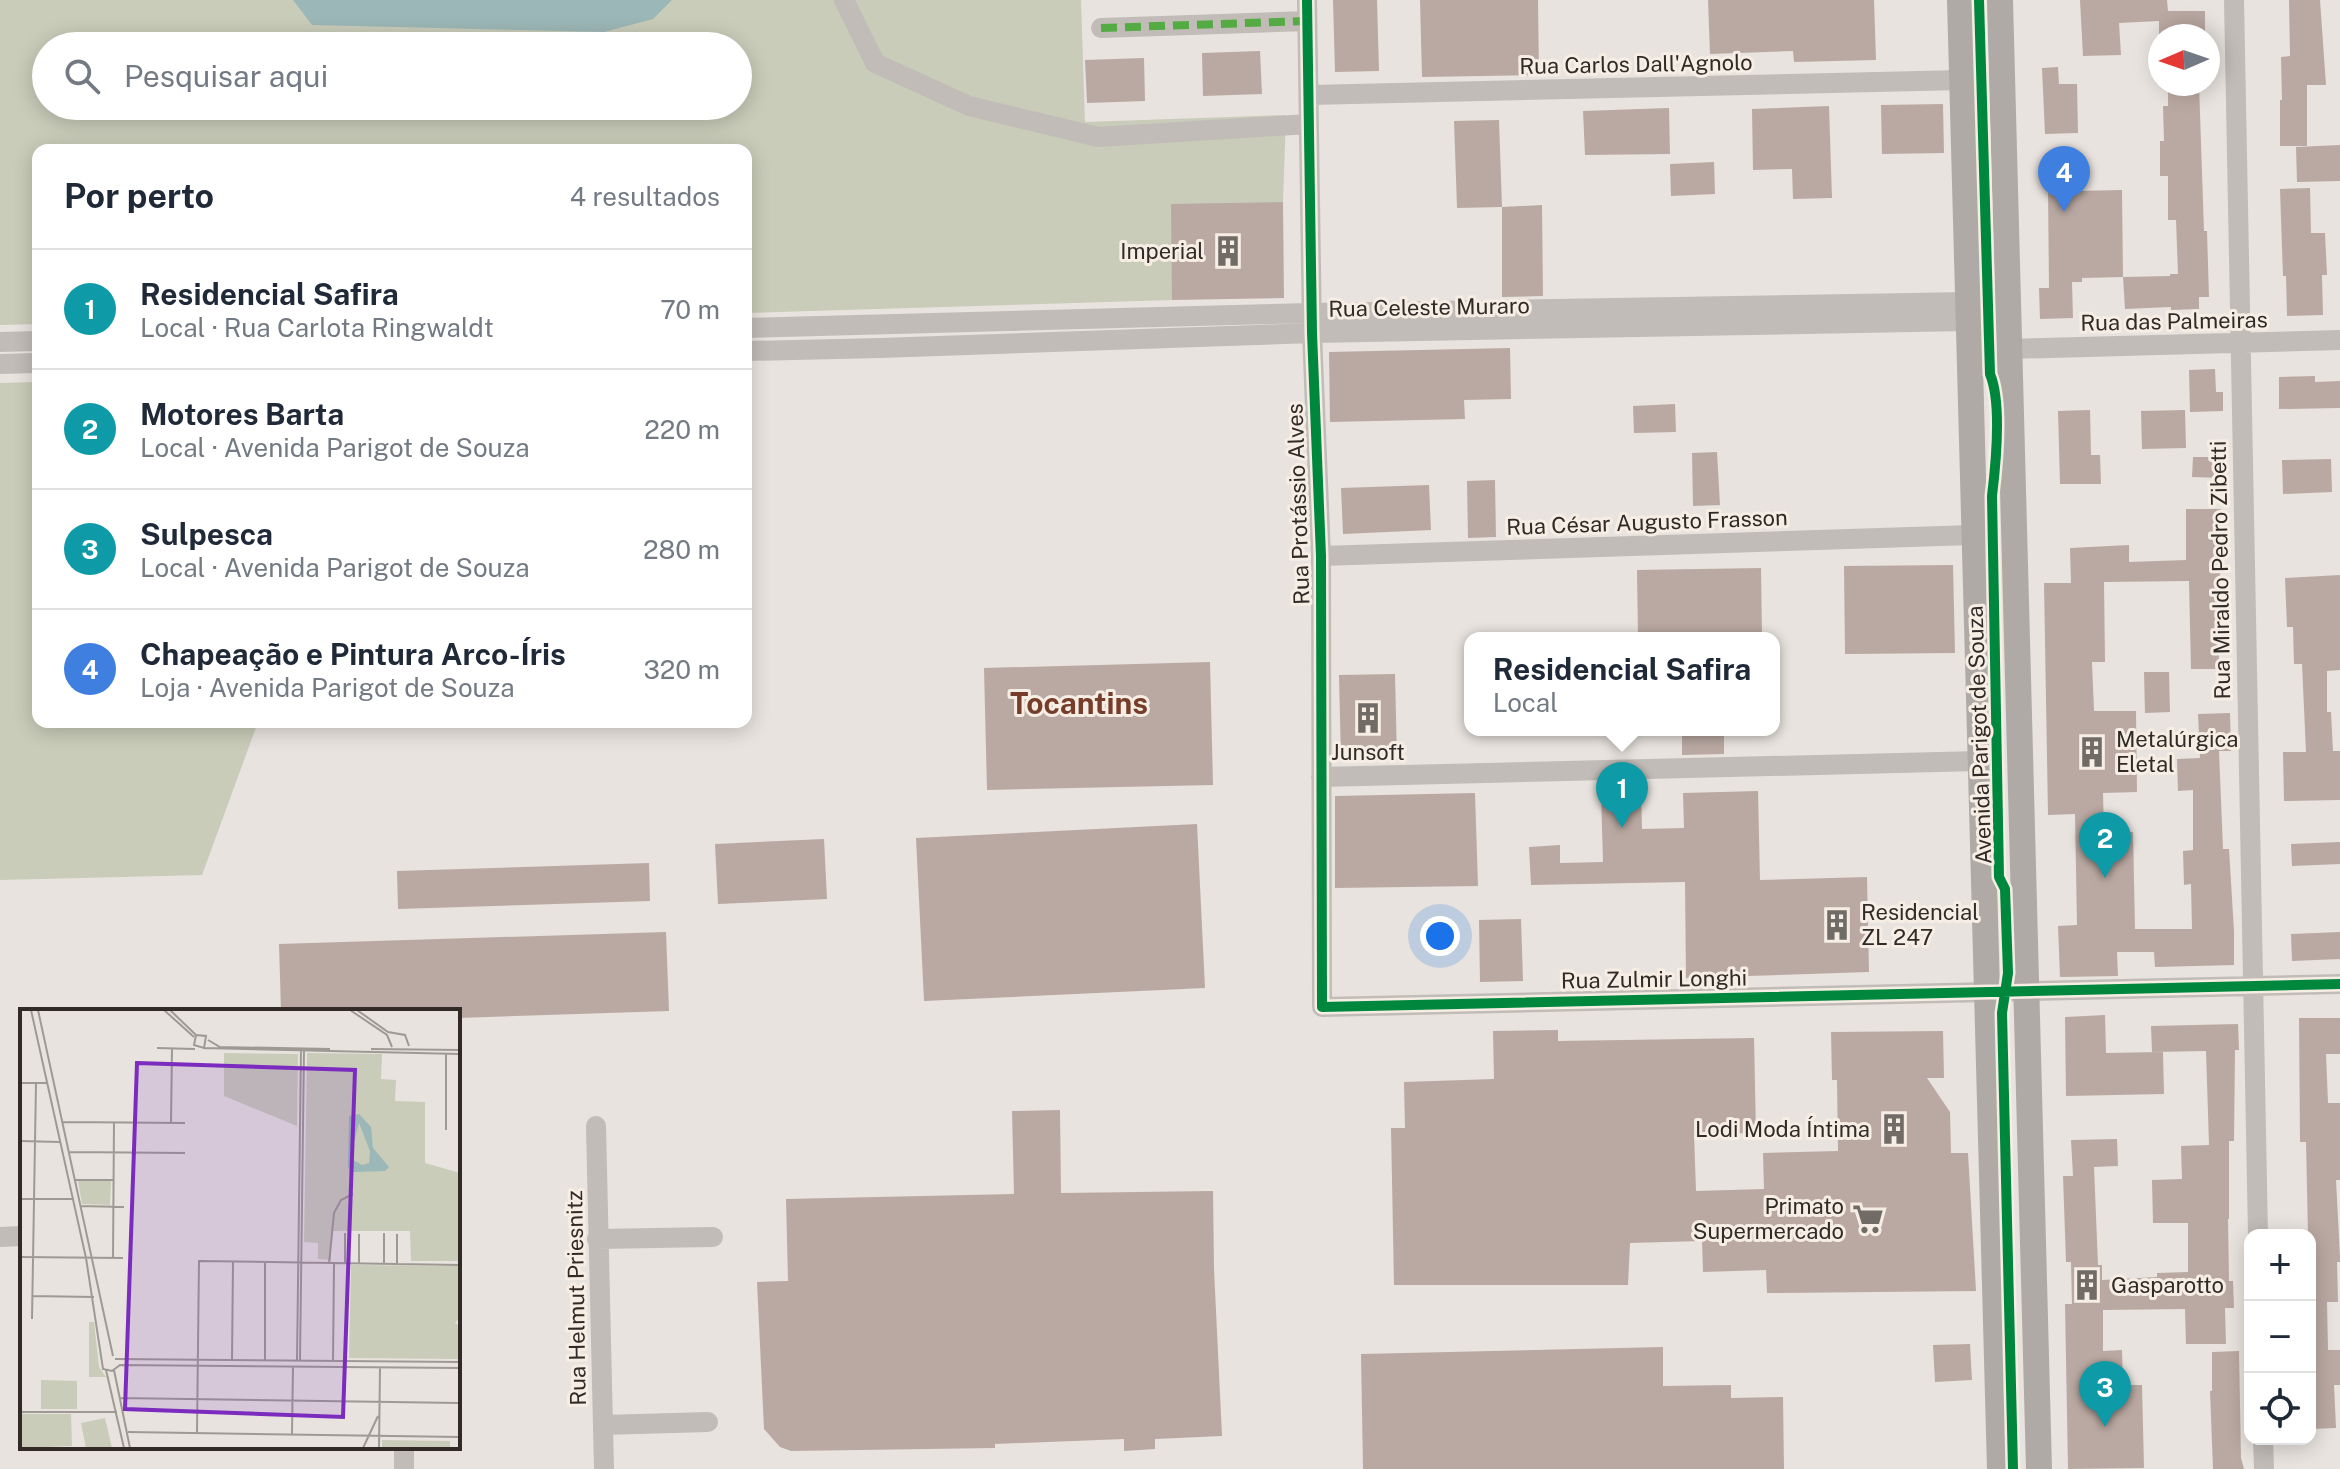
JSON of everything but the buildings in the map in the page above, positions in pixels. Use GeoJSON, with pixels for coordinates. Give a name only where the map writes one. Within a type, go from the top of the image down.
{"type":"FeatureCollection","features":[{"type":"Feature","properties":{"kind":"main road","name":"Avenida Parigot de Souza"},"geometry":{"type":"LineString","coordinates":[[1960,0],[2000,1469]]}},
{"type":"Feature","properties":{"kind":"main road","name":"Avenida Parigot de Souza"},"geometry":{"type":"LineString","coordinates":[[2000,0],[2039,1469]]}},
{"type":"Feature","properties":{"kind":"main road"},"geometry":{"type":"LineString","coordinates":[[1966,229],[1976,203],[1984,197],[1990,199],[1995,205],[1997,274],[2008,312]]}},
{"type":"Feature","properties":{"kind":"main road"},"geometry":{"type":"LineString","coordinates":[[1969,362],[1982,406],[1986,475],[1999,485],[2006,482],[2012,473]]}},
{"type":"Feature","properties":{"kind":"main road"},"geometry":{"type":"LineString","coordinates":[[1982,856],[1996,901],[1998,976],[2001,982],[2025,990]]}},
{"type":"Feature","properties":{"kind":"main road"},"geometry":{"type":"LineString","coordinates":[[1987,992],[2004,997],[2014,1006],[2020,1070],[2028,1099]]}},
{"type":"Feature","properties":{"kind":"street"},"geometry":{"type":"LineString","coordinates":[[844,0],[875,63],[969,106],[1098,137],[1309,124]]}},
{"type":"Feature","properties":{"kind":"street","name":"Rua Protássio Alves"},"geometry":{"type":"LineString","coordinates":[[1307,0],[1312,323],[1321,556],[1322,1007]]}},
{"type":"Feature","properties":{"kind":"street","name":"Rua Miraldo Pedro Zibetti"},"geometry":{"type":"LineString","coordinates":[[2234,0],[2258,1229]]}},
{"type":"Feature","properties":{"kind":"street"},"geometry":{"type":"LineString","coordinates":[[1101,28],[1307,21]]}},
{"type":"Feature","properties":{"kind":"street","name":"Rua Carlos Dall'Agnolo"},"geometry":{"type":"LineString","coordinates":[[1310,95],[1963,80]]}},
{"type":"Feature","properties":{"kind":"street","name":"Rua Celeste Muraro"},"geometry":{"type":"LineString","coordinates":[[752,328],[1968,312]]}},
{"type":"Feature","properties":{"kind":"street","name":"Rua Celeste Muraro"},"geometry":{"type":"LineString","coordinates":[[752,351],[907,347],[1312,323]]}},
{"type":"Feature","properties":{"kind":"street","name":"Rua das Palmeiras"},"geometry":{"type":"LineString","coordinates":[[2009,349],[2340,340]]}},
{"type":"Feature","properties":{"kind":"street"},"geometry":{"type":"LineString","coordinates":[[0,342],[32,341]]}},
{"type":"Feature","properties":{"kind":"street"},"geometry":{"type":"LineString","coordinates":[[0,364],[32,363]]}},
{"type":"Feature","properties":{"kind":"street","name":"Rua César Augusto Frasson"},"geometry":{"type":"LineString","coordinates":[[1321,556],[1973,535]]}},
{"type":"Feature","properties":{"kind":"street"},"geometry":{"type":"LineString","coordinates":[[1321,777],[1979,761]]}},
{"type":"Feature","properties":{"kind":"street"},"geometry":{"type":"LineString","coordinates":[[2025,990],[2340,984]]}},
{"type":"Feature","properties":{"kind":"street","name":"Rua Zulmir Longhi"},"geometry":{"type":"LineString","coordinates":[[1322,1007],[2025,990]]}},
{"type":"Feature","properties":{"kind":"street","name":"Rua Helmut Priesnitz"},"geometry":{"type":"LineString","coordinates":[[596,1126],[604,1469]]}},
{"type":"Feature","properties":{"kind":"street"},"geometry":{"type":"LineString","coordinates":[[0,1237],[20,1236]]}},
{"type":"Feature","properties":{"kind":"street"},"geometry":{"type":"LineString","coordinates":[[597,1239],[713,1237]]}},
{"type":"Feature","properties":{"kind":"street"},"geometry":{"type":"LineString","coordinates":[[603,1425],[708,1422]]}},
{"type":"Feature","properties":{"kind":"street"},"geometry":{"type":"LineString","coordinates":[[2263,1445],[2264,1469]]}},
{"type":"Feature","properties":{"kind":"green space"},"geometry":{"type":"Polygon","coordinates":[[[0,0],[1081,0],[1085,122],[1286,115],[1283,202],[1172,300],[752,313],[752,144],[32,144],[32,324],[0,325],[0,0]]]}},
{"type":"Feature","properties":{"kind":"green space"},"geometry":{"type":"Polygon","coordinates":[[[32,382],[32,728],[256,728],[202,875],[0,880],[0,383],[32,382]]]}},
{"type":"Feature","properties":{"kind":"water"},"geometry":{"type":"Polygon","coordinates":[[[293,0],[672,0],[653,19],[604,32],[312,25],[293,0]]]}},
{"type":"Feature","properties":{"kind":"marked path"},"geometry":{"type":"LineString","coordinates":[[1101,28],[1307,21]]}},
{"type":"Feature","properties":{"kind":"cycle path"},"geometry":{"type":"LineString","coordinates":[[1307,0],[1312,333],[1321,556],[1322,1007],[2340,984]]}},
{"type":"Feature","properties":{"kind":"cycle path"},"geometry":{"type":"LineString","coordinates":[[1979,0],[1990,374],[1997,417],[1992,496],[1999,877],[2005,889],[2008,973],[2002,1013],[2013,1469]]}},
{"type":"Feature","properties":{"kind":"place","name":"Chapeação e Pintura Arco-Íris"},"geometry":{"type":"Point","coordinates":[2064,212]}},
{"type":"Feature","properties":{"kind":"place","name":"Imperial"},"geometry":{"type":"Point","coordinates":[1228,251]}},
{"type":"Feature","properties":{"kind":"place","name":"Junsoft"},"geometry":{"type":"Point","coordinates":[1368,718]}},
{"type":"Feature","properties":{"kind":"place","name":"Metalúrgica Eletal"},"geometry":{"type":"Point","coordinates":[2092,752]}},
{"type":"Feature","properties":{"kind":"place","name":"Residencial Safira"},"geometry":{"type":"Point","coordinates":[1622,828]}},
{"type":"Feature","properties":{"kind":"place","name":"Motores Barta"},"geometry":{"type":"Point","coordinates":[2105,878]}},
{"type":"Feature","properties":{"kind":"place","name":"Residencial ZL 247"},"geometry":{"type":"Point","coordinates":[1837,925]}},
{"type":"Feature","properties":{"kind":"place","name":"Lodi Moda Íntima"},"geometry":{"type":"Point","coordinates":[1894,1129]}},
{"type":"Feature","properties":{"kind":"place","name":"Primato Supermercado"},"geometry":{"type":"Point","coordinates":[1868,1219]}},
{"type":"Feature","properties":{"kind":"place","name":"Gasparotto"},"geometry":{"type":"Point","coordinates":[2087,1285]}},
{"type":"Feature","properties":{"kind":"place","name":"Sulpesca"},"geometry":{"type":"Point","coordinates":[2105,1427]}},
{"type":"Feature","properties":{"kind":"district","name":"Tocantins"},"geometry":{"type":"Point","coordinates":[1079,703]}}]}
